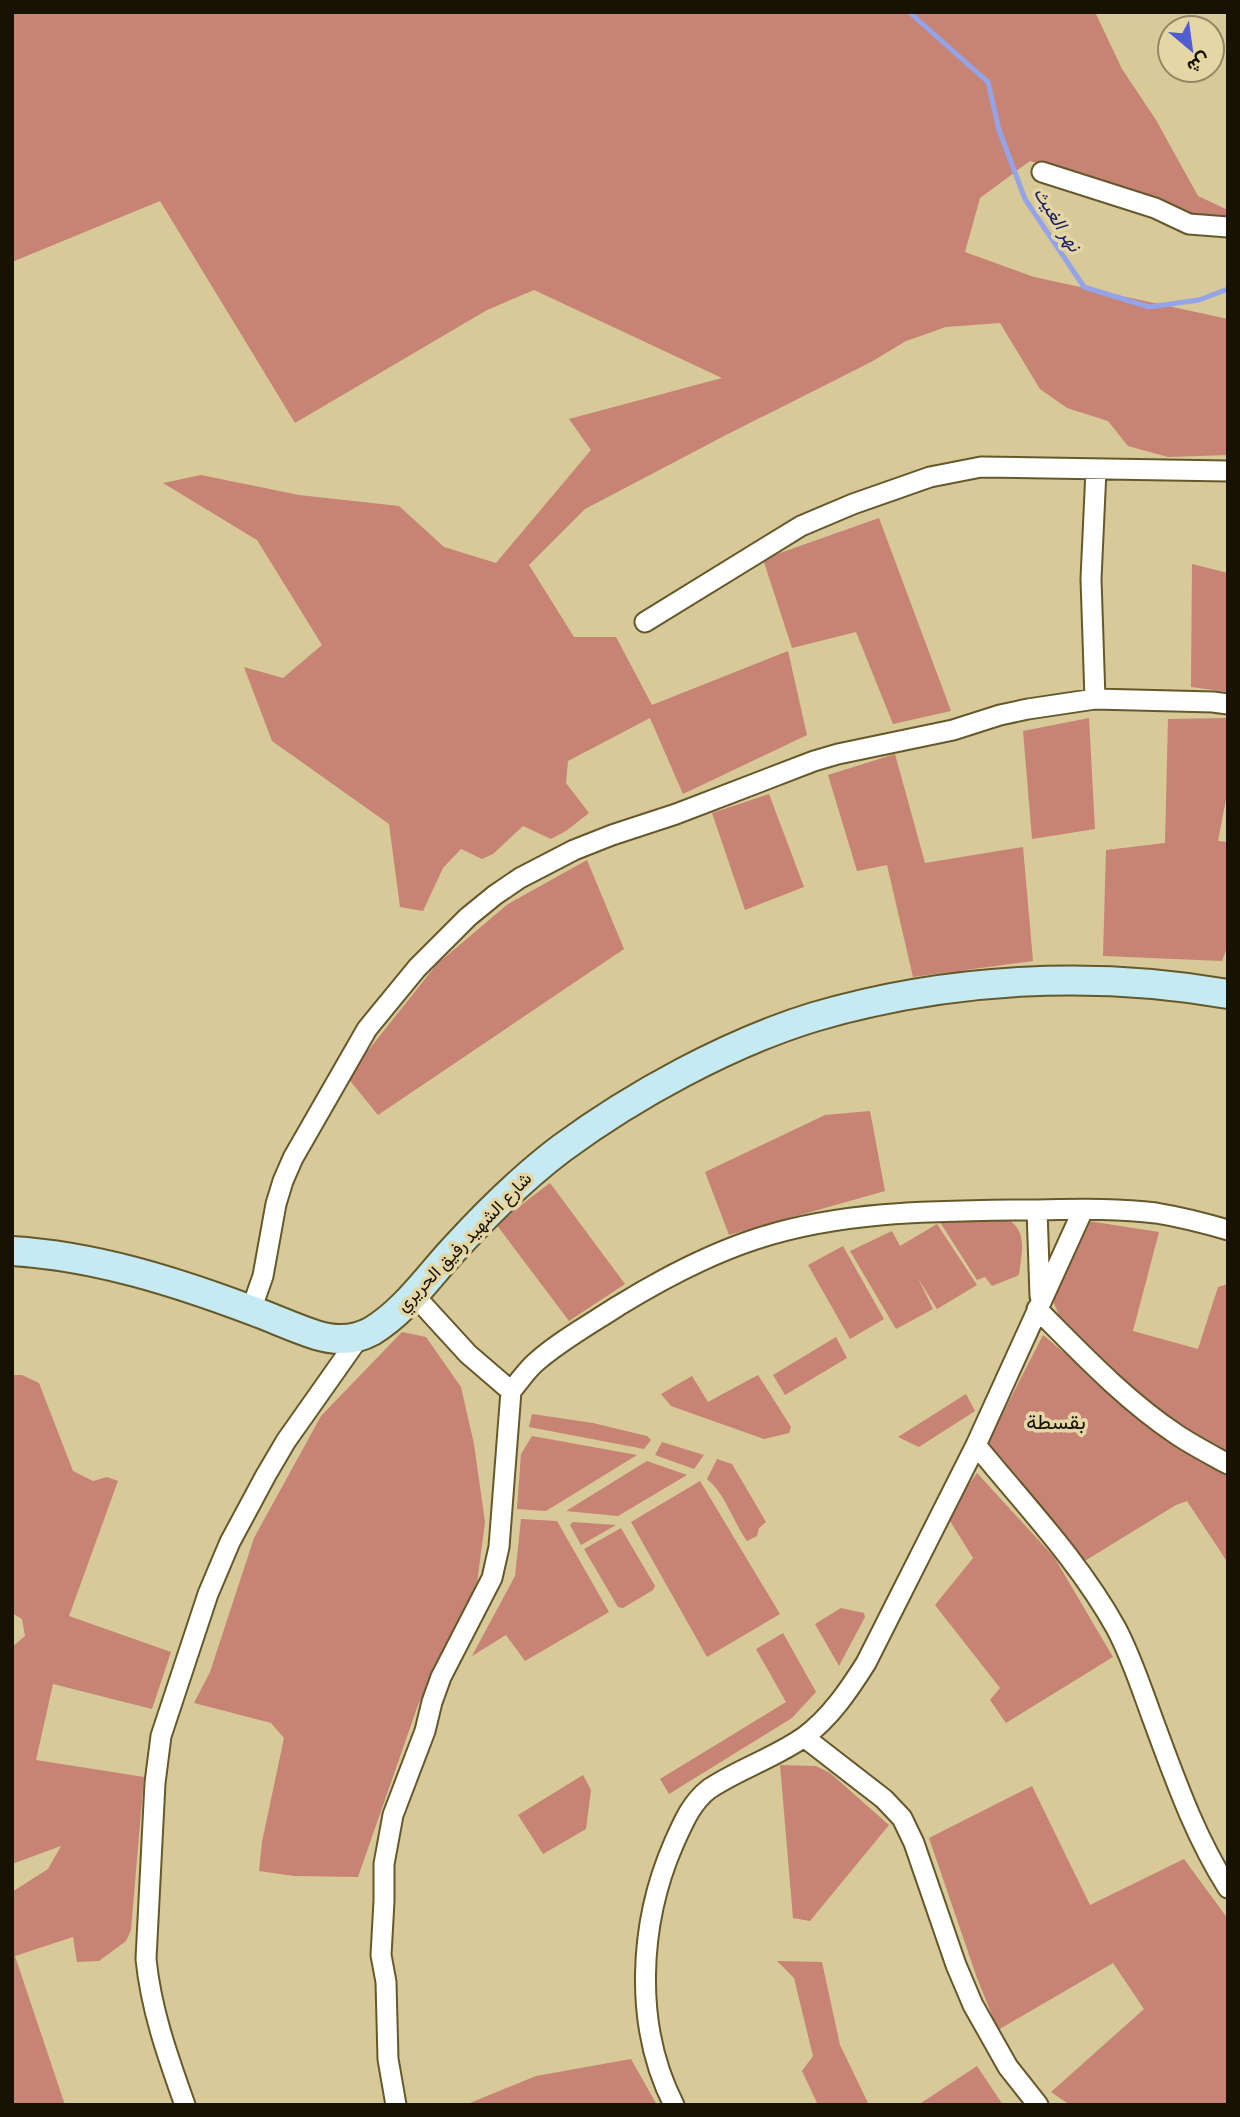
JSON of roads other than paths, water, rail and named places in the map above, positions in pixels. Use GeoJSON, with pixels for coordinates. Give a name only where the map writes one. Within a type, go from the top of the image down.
{"type":"FeatureCollection","features":[{"type":"Feature","properties":{"kind":"street"},"geometry":{"type":"LineString","coordinates":[[1042,172],[1155,208],[1189,224],[1228,227]]}},
{"type":"Feature","properties":{"kind":"street"},"geometry":{"type":"LineString","coordinates":[[645,622],[793,530],[930,477],[981,467],[1228,471]]}},
{"type":"Feature","properties":{"kind":"street"},"geometry":{"type":"LineString","coordinates":[[1095,699],[1091,579],[1096,470]]}},
{"type":"Feature","properties":{"kind":"street"},"geometry":{"type":"LineString","coordinates":[[251,1310],[263,1276],[275,1204],[283,1181],[293,1158],[367,1029],[417,968],[468,917],[520,878],[574,850],[814,761],[953,730],[1000,715],[1095,699],[1213,702],[1228,705]]}},
{"type":"Feature","properties":{"kind":"street","name":"شارع الشهيد رفيق الحريري"},"geometry":{"type":"LineString","coordinates":[[12,1251],[43,1252],[118,1268],[172,1283],[327,1338],[348,1339],[381,1325],[414,1295],[499,1202],[556,1153],[614,1113],[666,1083],[724,1053],[789,1026],[877,1002],[1002,983],[1108,981],[1182,986],[1228,994]]}},
{"type":"Feature","properties":{"kind":"street"},"geometry":{"type":"LineString","coordinates":[[1037,1210],[1039,1305],[1093,1364],[1153,1418],[1228,1464]]}},
{"type":"Feature","properties":{"kind":"street"},"geometry":{"type":"LineString","coordinates":[[674,2105],[656,2061],[648,2016],[648,1931],[661,1876],[685,1818],[700,1796],[728,1777],[804,1737],[837,1705],[866,1663],[976,1445],[1083,1210]]}},
{"type":"Feature","properties":{"kind":"street"},"geometry":{"type":"LineString","coordinates":[[396,2105],[388,2059],[386,1982],[381,1955],[384,1864],[393,1815],[425,1731],[441,1677],[492,1578],[499,1547],[511,1391],[535,1363],[592,1322],[681,1270],[757,1239],[797,1228],[878,1215],[940,1211],[1083,1210],[1156,1213],[1228,1230]]}},
{"type":"Feature","properties":{"kind":"street"},"geometry":{"type":"LineString","coordinates":[[414,1295],[468,1354],[511,1391]]}},
{"type":"Feature","properties":{"kind":"street"},"geometry":{"type":"LineString","coordinates":[[185,2105],[155,2012],[146,1959],[155,1783],[161,1736],[208,1594],[230,1542],[286,1441],[360,1336]]}},
{"type":"Feature","properties":{"kind":"street"},"geometry":{"type":"LineString","coordinates":[[976,1445],[1081,1573],[1116,1628],[1191,1818],[1207,1853],[1228,1888]]}},
{"type":"Feature","properties":{"kind":"street"},"geometry":{"type":"LineString","coordinates":[[804,1737],[884,1799],[902,1818],[914,1843],[956,1965],[973,2005],[1008,2067],[1038,2105]]}},
{"type":"Feature","properties":{"kind":"waterway","name":"نهر الغيث"},"geometry":{"type":"LineString","coordinates":[[909,12],[988,82],[999,130],[1025,199],[1084,287],[1149,307],[1199,300],[1228,289]]}},
{"type":"Feature","properties":{"kind":"district","name":"بقسطة"},"geometry":{"type":"Point","coordinates":[1056,1422]}}]}
